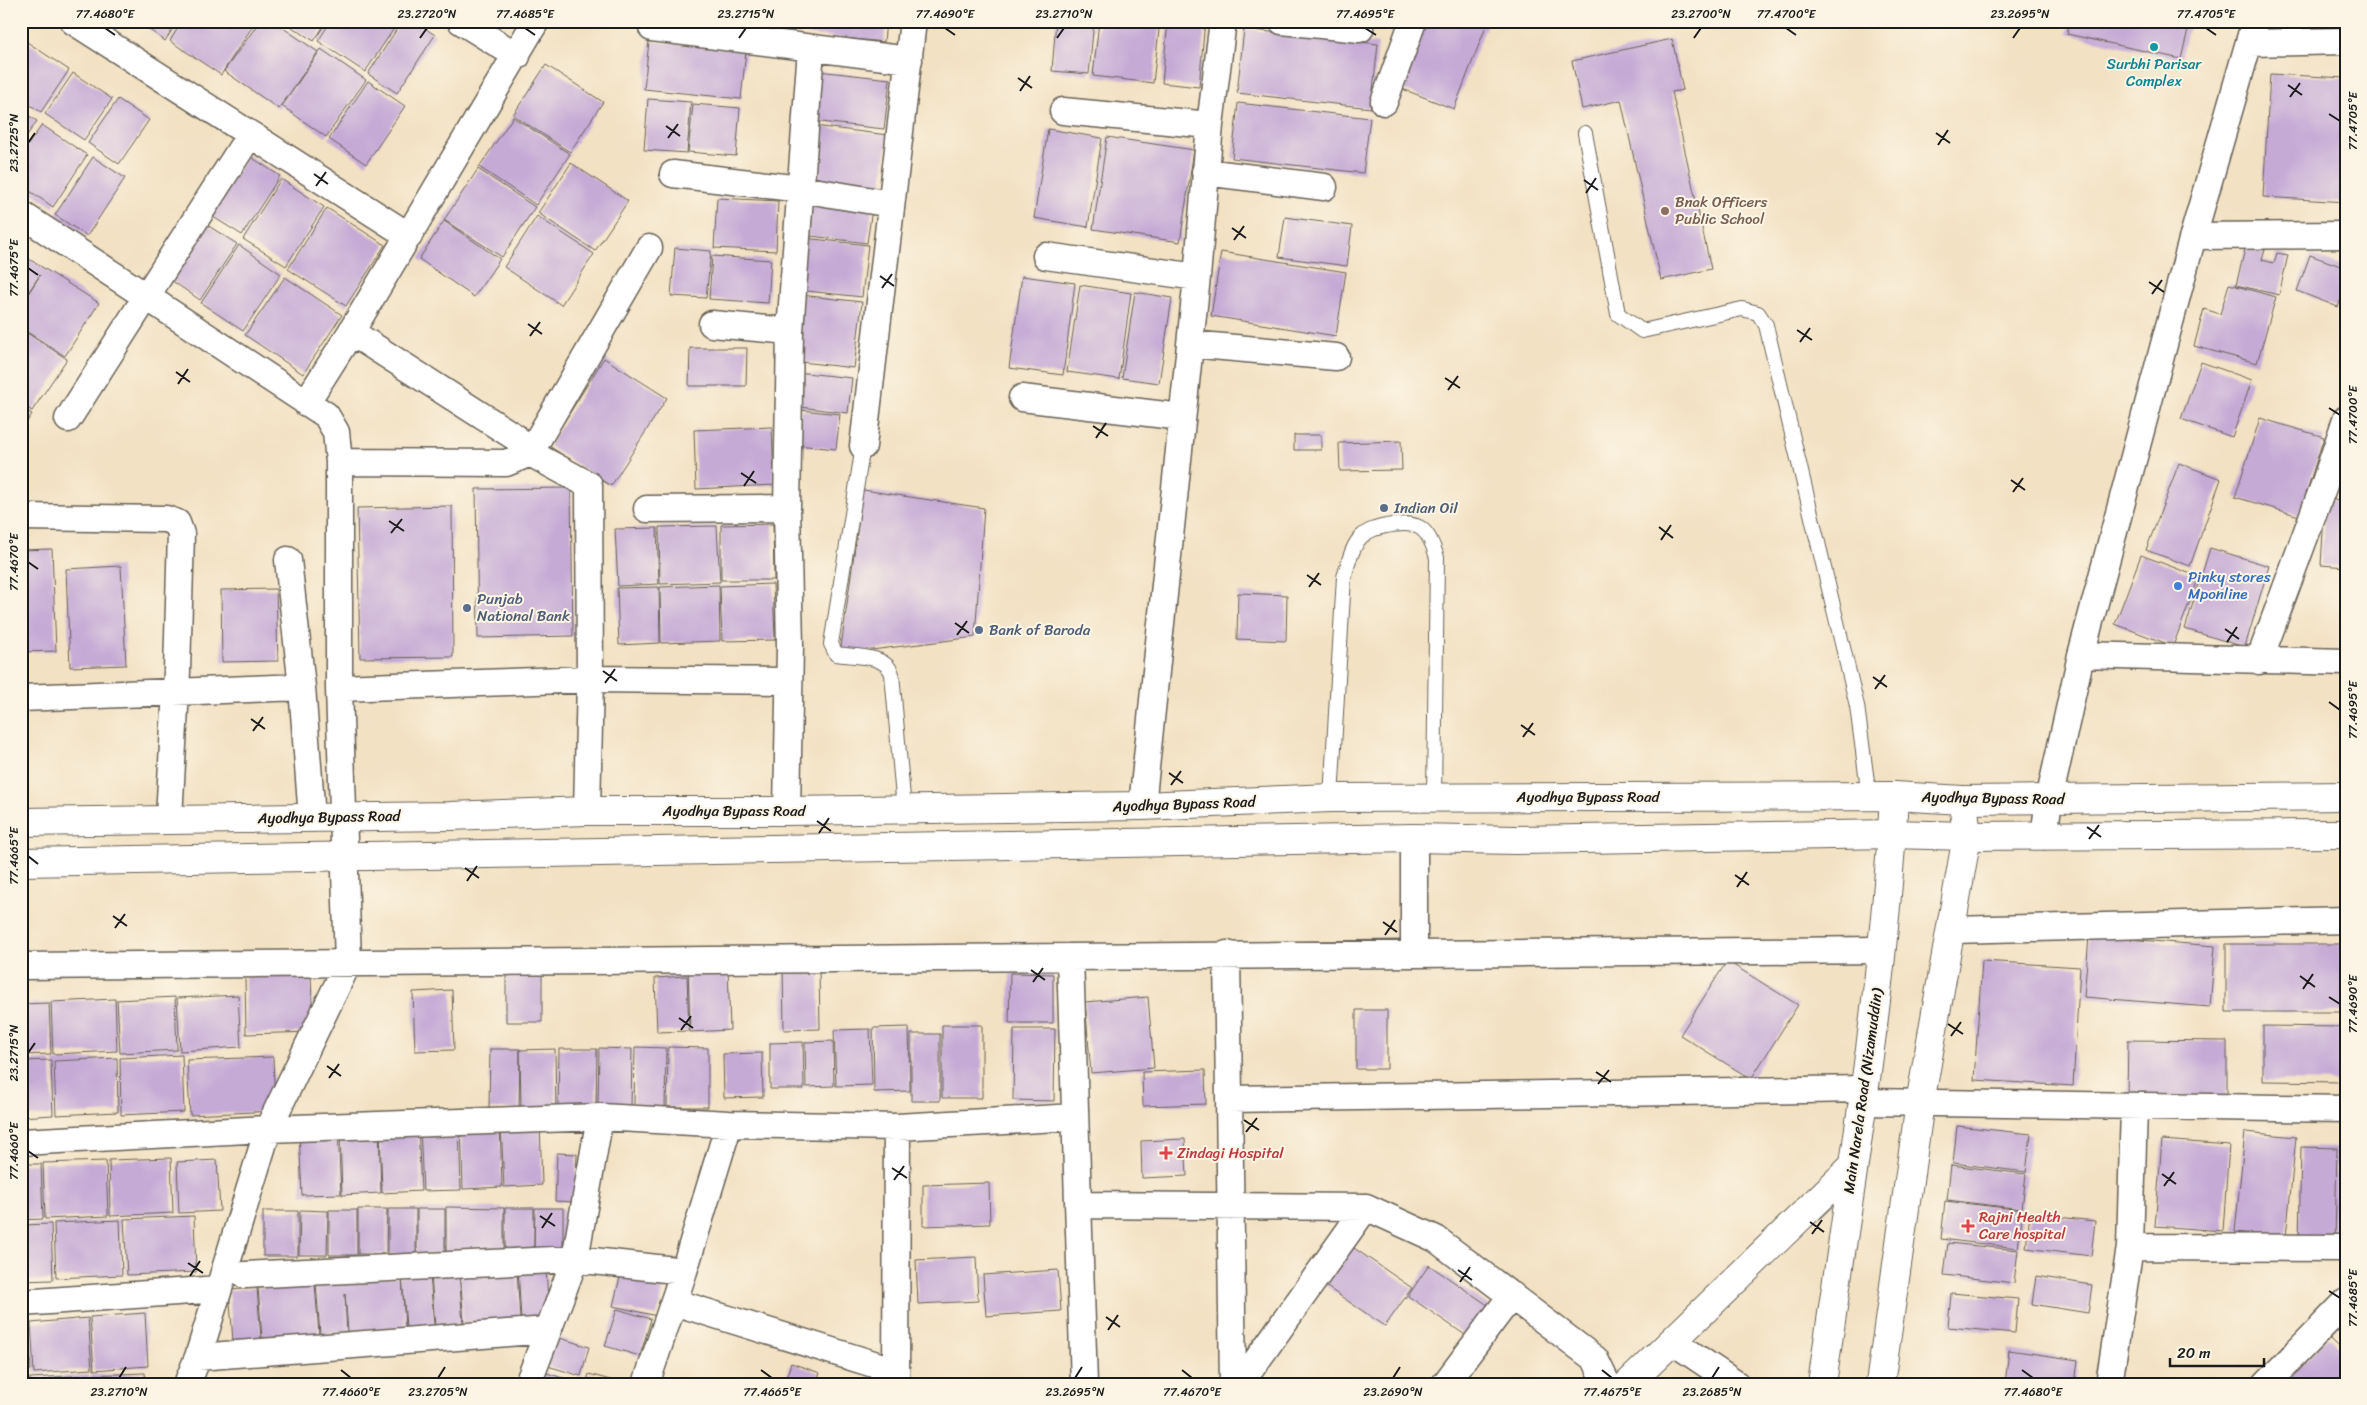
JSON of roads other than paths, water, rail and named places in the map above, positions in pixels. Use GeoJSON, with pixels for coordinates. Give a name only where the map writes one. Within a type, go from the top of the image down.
{"type":"FeatureCollection","features":[{"type":"Feature","properties":{"kind":"main road","name":"Ayodhya Bypass Road"},"geometry":{"type":"LineString","coordinates":[[21,822],[169,818],[342,818],[587,811],[787,811],[1142,806],[1331,798],[1882,796],[1963,800],[2050,800],[2346,796]]}},
{"type":"Feature","properties":{"kind":"main road","name":"Main Narela Road (Nizamuddin)"},"geometry":{"type":"LineString","coordinates":[[1822,1384],[1864,1096],[1882,950],[1892,834],[1882,796]]}},
{"type":"Feature","properties":{"kind":"main road"},"geometry":{"type":"LineString","coordinates":[[1475,840],[1477,797]]}},
{"type":"Feature","properties":{"kind":"main road"},"geometry":{"type":"LineString","coordinates":[[1880,1384],[1920,1103],[1952,930],[1967,836],[1963,800]]}},
{"type":"Feature","properties":{"kind":"main road"},"geometry":{"type":"LineString","coordinates":[[21,862],[1414,838],[1475,840],[1892,834],[2044,836],[2346,834]]}},
{"type":"Feature","properties":{"kind":"main road"},"geometry":{"type":"LineString","coordinates":[[1628,1384],[1853,1166]]}},
{"type":"Feature","properties":{"kind":"street"},"geometry":{"type":"LineString","coordinates":[[72,21],[249,136],[409,236]]}},
{"type":"Feature","properties":{"kind":"street"},"geometry":{"type":"LineString","coordinates":[[461,21],[517,56]]}},
{"type":"Feature","properties":{"kind":"street"},"geometry":{"type":"LineString","coordinates":[[306,403],[409,236],[536,21]]}},
{"type":"Feature","properties":{"kind":"street"},"geometry":{"type":"LineString","coordinates":[[863,446],[913,21]]}},
{"type":"Feature","properties":{"kind":"street"},"geometry":{"type":"LineString","coordinates":[[1142,806],[1190,344],[1210,125],[1223,21]]}},
{"type":"Feature","properties":{"kind":"street"},"geometry":{"type":"LineString","coordinates":[[1282,21],[1360,29]]}},
{"type":"Feature","properties":{"kind":"street"},"geometry":{"type":"LineString","coordinates":[[1384,102],[1413,21]]}},
{"type":"Feature","properties":{"kind":"street"},"geometry":{"type":"LineString","coordinates":[[652,28],[909,60]]}},
{"type":"Feature","properties":{"kind":"street"},"geometry":{"type":"LineString","coordinates":[[2044,836],[2081,655],[2193,236],[2253,32],[2346,41]]}},
{"type":"Feature","properties":{"kind":"street"},"geometry":{"type":"LineString","coordinates":[[787,811],[789,680],[787,508],[790,331],[811,49]]}},
{"type":"Feature","properties":{"kind":"street"},"geometry":{"type":"LineString","coordinates":[[1063,111],[1210,125]]}},
{"type":"Feature","properties":{"kind":"street"},"geometry":{"type":"LineString","coordinates":[[68,419],[249,136]]}},
{"type":"Feature","properties":{"kind":"street"},"geometry":{"type":"LineString","coordinates":[[1206,172],[1324,187]]}},
{"type":"Feature","properties":{"kind":"street"},"geometry":{"type":"LineString","coordinates":[[672,174],[801,189],[892,204]]}},
{"type":"Feature","properties":{"kind":"street"},"geometry":{"type":"LineString","coordinates":[[21,214],[326,415],[336,432],[339,462],[339,688],[343,857],[348,963],[268,1129],[198,1357],[186,1384]]}},
{"type":"Feature","properties":{"kind":"street"},"geometry":{"type":"LineString","coordinates":[[2193,236],[2346,235]]}},
{"type":"Feature","properties":{"kind":"street"},"geometry":{"type":"LineString","coordinates":[[339,462],[506,463],[530,453],[649,248]]}},
{"type":"Feature","properties":{"kind":"street"},"geometry":{"type":"LineString","coordinates":[[1046,256],[1196,277]]}},
{"type":"Feature","properties":{"kind":"street"},"geometry":{"type":"LineString","coordinates":[[712,324],[790,331]]}},
{"type":"Feature","properties":{"kind":"street"},"geometry":{"type":"LineString","coordinates":[[351,332],[515,437],[530,453],[590,485],[590,679],[587,811]]}},
{"type":"Feature","properties":{"kind":"street"},"geometry":{"type":"LineString","coordinates":[[1190,344],[1336,357]]}},
{"type":"Feature","properties":{"kind":"street"},"geometry":{"type":"LineString","coordinates":[[1022,398],[1182,417]]}},
{"type":"Feature","properties":{"kind":"street"},"geometry":{"type":"LineString","coordinates":[[2259,661],[2335,485],[2346,419]]}},
{"type":"Feature","properties":{"kind":"street"},"geometry":{"type":"LineString","coordinates":[[647,509],[787,508]]}},
{"type":"Feature","properties":{"kind":"street"},"geometry":{"type":"LineString","coordinates":[[21,517],[166,519],[176,523],[181,534],[176,693],[169,818]]}},
{"type":"Feature","properties":{"kind":"street"},"geometry":{"type":"LineString","coordinates":[[288,560],[302,687],[312,818]]}},
{"type":"Feature","properties":{"kind":"street"},"geometry":{"type":"LineString","coordinates":[[2081,655],[2346,662]]}},
{"type":"Feature","properties":{"kind":"street"},"geometry":{"type":"LineString","coordinates":[[339,688],[590,679],[789,680]]}},
{"type":"Feature","properties":{"kind":"street"},"geometry":{"type":"LineString","coordinates":[[21,698],[302,687]]}},
{"type":"Feature","properties":{"kind":"street"},"geometry":{"type":"LineString","coordinates":[[1414,838],[1414,954]]}},
{"type":"Feature","properties":{"kind":"street"},"geometry":{"type":"LineString","coordinates":[[1952,930],[2346,920]]}},
{"type":"Feature","properties":{"kind":"street"},"geometry":{"type":"LineString","coordinates":[[21,966],[1227,954],[1882,950]]}},
{"type":"Feature","properties":{"kind":"street"},"geometry":{"type":"LineString","coordinates":[[1227,954],[1233,1384]]}},
{"type":"Feature","properties":{"kind":"street"},"geometry":{"type":"LineString","coordinates":[[1070,957],[1084,1384]]}},
{"type":"Feature","properties":{"kind":"street"},"geometry":{"type":"LineString","coordinates":[[1229,1099],[1864,1096],[1920,1103],[2346,1109]]}},
{"type":"Feature","properties":{"kind":"street"},"geometry":{"type":"LineString","coordinates":[[2109,1384],[2130,1247],[2134,1107]]}},
{"type":"Feature","properties":{"kind":"street"},"geometry":{"type":"LineString","coordinates":[[21,1142],[268,1129],[600,1117],[729,1124],[897,1126],[1076,1117]]}},
{"type":"Feature","properties":{"kind":"street"},"geometry":{"type":"LineString","coordinates":[[528,1384],[575,1259],[600,1117]]}},
{"type":"Feature","properties":{"kind":"street"},"geometry":{"type":"LineString","coordinates":[[646,1384],[684,1271],[729,1124]]}},
{"type":"Feature","properties":{"kind":"street"},"geometry":{"type":"LineString","coordinates":[[674,1302],[896,1377],[897,1126]]}},
{"type":"Feature","properties":{"kind":"street"},"geometry":{"type":"LineString","coordinates":[[1078,1205],[1366,1207],[1436,1239],[1594,1359],[1607,1384]]}},
{"type":"Feature","properties":{"kind":"street"},"geometry":{"type":"LineString","coordinates":[[1240,1384],[1366,1207]]}},
{"type":"Feature","properties":{"kind":"street"},"geometry":{"type":"LineString","coordinates":[[2130,1247],[2346,1248]]}},
{"type":"Feature","properties":{"kind":"street"},"geometry":{"type":"LineString","coordinates":[[246,1275],[575,1259],[684,1271]]}},
{"type":"Feature","properties":{"kind":"street"},"geometry":{"type":"LineString","coordinates":[[21,1303],[219,1289]]}},
{"type":"Feature","properties":{"kind":"street"},"geometry":{"type":"LineString","coordinates":[[1445,1384],[1512,1295]]}},
{"type":"Feature","properties":{"kind":"street"},"geometry":{"type":"LineString","coordinates":[[2266,1384],[2346,1302]]}},
{"type":"Feature","properties":{"kind":"street"},"geometry":{"type":"LineString","coordinates":[[198,1357],[547,1330]]}},
{"type":"Feature","properties":{"kind":"street"},"geometry":{"type":"LineString","coordinates":[[1672,1341],[1736,1384]]}},
{"type":"Feature","properties":{"kind":"lane"},"geometry":{"type":"LineString","coordinates":[[1585,133],[1618,314],[1642,331],[1742,309],[1758,313],[1766,324],[1857,706],[1882,796]]}},
{"type":"Feature","properties":{"kind":"lane"},"geometry":{"type":"LineString","coordinates":[[863,446],[831,644],[836,654],[882,660],[889,665],[892,674],[904,809]]}},
{"type":"Feature","properties":{"kind":"lane"},"geometry":{"type":"LineString","coordinates":[[1331,798],[1344,577],[1352,552],[1360,537],[1374,529],[1403,523],[1422,529],[1431,538],[1437,558],[1434,798]]}},
{"type":"Feature","properties":{"kind":"place","name":"Surbhi Parisar Complex"},"geometry":{"type":"Point","coordinates":[2154,47]}},
{"type":"Feature","properties":{"kind":"place","name":"Bnak Officers Public School"},"geometry":{"type":"Point","coordinates":[1665,211]}},
{"type":"Feature","properties":{"kind":"place","name":"Indian Oil"},"geometry":{"type":"Point","coordinates":[1384,508]}},
{"type":"Feature","properties":{"kind":"place","name":"Pinky stores Mponline"},"geometry":{"type":"Point","coordinates":[2178,586]}},
{"type":"Feature","properties":{"kind":"place","name":"Punjab National Bank"},"geometry":{"type":"Point","coordinates":[467,608]}},
{"type":"Feature","properties":{"kind":"place","name":"Bank of Baroda"},"geometry":{"type":"Point","coordinates":[979,630]}},
{"type":"Feature","properties":{"kind":"place","name":"Zindagi Hospital"},"geometry":{"type":"Point","coordinates":[1166,1153]}},
{"type":"Feature","properties":{"kind":"place","name":"Rajni Health Care hospital"},"geometry":{"type":"Point","coordinates":[1968,1226]}}]}
